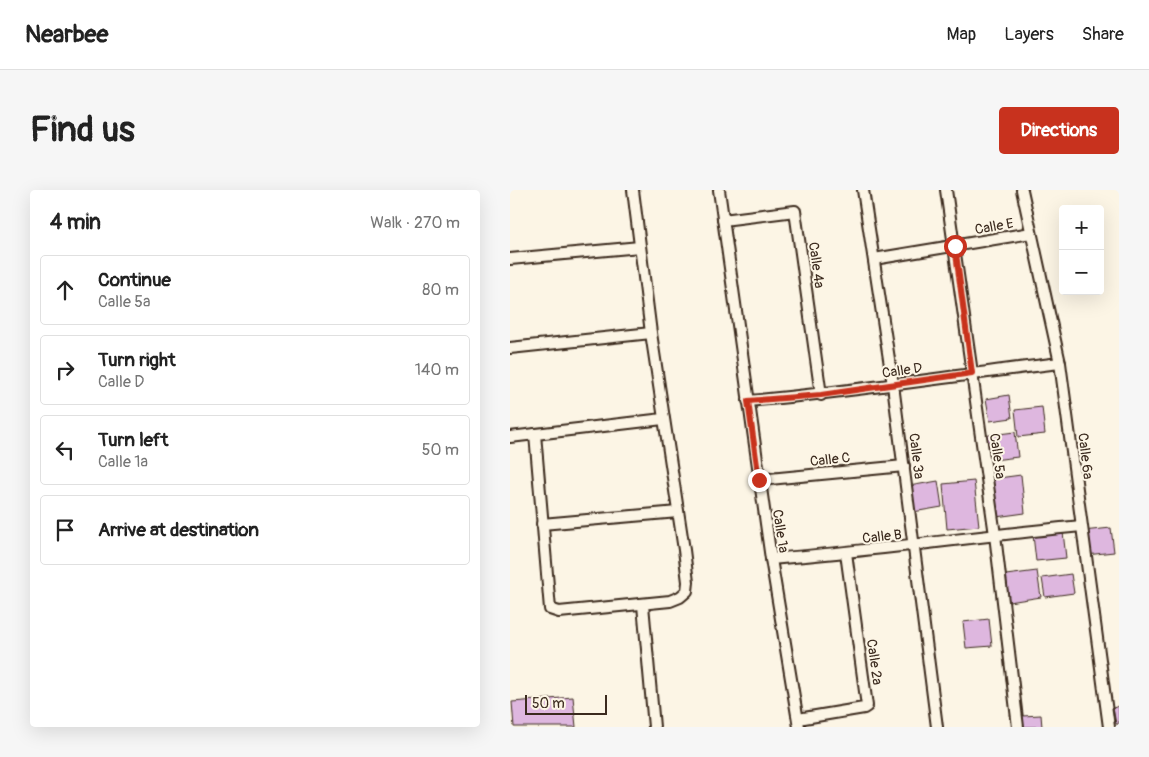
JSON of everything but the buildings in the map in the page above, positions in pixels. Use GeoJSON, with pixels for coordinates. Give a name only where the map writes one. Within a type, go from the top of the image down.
{"type":"FeatureCollection","features":[{"type":"Feature","properties":{"kind":"street"},"geometry":{"type":"LineString","coordinates":[[535,434],[550,609],[559,612],[643,605],[670,601],[680,597],[687,591],[688,582],[678,512],[650,333],[633,190]]}},
{"type":"Feature","properties":{"kind":"street","name":"Calle 1ª"},"geometry":{"type":"LineString","coordinates":[[719,190],[759,480],[798,723]]}},
{"type":"Feature","properties":{"kind":"street","name":"Calle 3ª"},"geometry":{"type":"LineString","coordinates":[[863,190],[893,385],[937,727]]}},
{"type":"Feature","properties":{"kind":"street","name":"Calle 5ª"},"geometry":{"type":"LineString","coordinates":[[946,190],[995,535],[1018,727]]}},
{"type":"Feature","properties":{"kind":"street","name":"Calle 6ª"},"geometry":{"type":"LineString","coordinates":[[1022,190],[1060,363],[1109,727]]}},
{"type":"Feature","properties":{"kind":"street","name":"Calle 4ª"},"geometry":{"type":"LineString","coordinates":[[723,220],[796,211],[821,395]]}},
{"type":"Feature","properties":{"kind":"street","name":"Calle E"},"geometry":{"type":"LineString","coordinates":[[874,259],[1031,233]]}},
{"type":"Feature","properties":{"kind":"street"},"geometry":{"type":"LineString","coordinates":[[510,258],[640,247]]}},
{"type":"Feature","properties":{"kind":"street"},"geometry":{"type":"LineString","coordinates":[[510,348],[650,333]]}},
{"type":"Feature","properties":{"kind":"street","name":"Calle D"},"geometry":{"type":"LineString","coordinates":[[748,401],[821,395],[972,373],[1060,363]]}},
{"type":"Feature","properties":{"kind":"street"},"geometry":{"type":"LineString","coordinates":[[510,437],[664,419]]}},
{"type":"Feature","properties":{"kind":"street","name":"Calle C"},"geometry":{"type":"LineString","coordinates":[[759,480],[904,466]]}},
{"type":"Feature","properties":{"kind":"street"},"geometry":{"type":"LineString","coordinates":[[542,524],[678,512]]}},
{"type":"Feature","properties":{"kind":"street","name":"Calle B"},"geometry":{"type":"LineString","coordinates":[[771,559],[914,546],[1081,526]]}},
{"type":"Feature","properties":{"kind":"street","name":"Calle 2ª"},"geometry":{"type":"LineString","coordinates":[[798,723],[867,706],[846,553]]}},
{"type":"Feature","properties":{"kind":"street"},"geometry":{"type":"LineString","coordinates":[[643,605],[654,727]]}},
{"type":"Feature","properties":{"kind":"route"},"geometry":{"type":"LineString","coordinates":[[759,480],[748,401],[821,395],[972,373],[955,246]]}}]}
